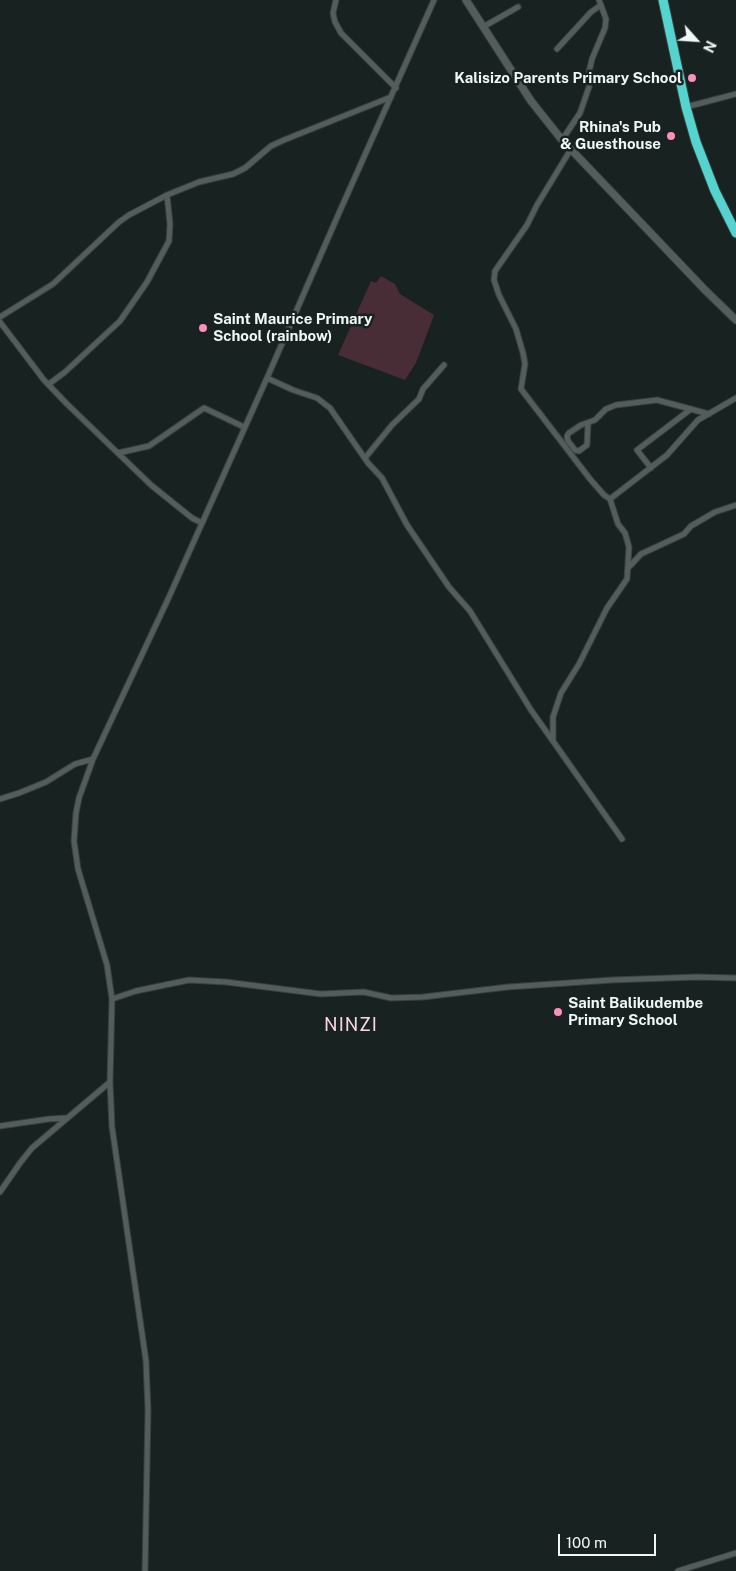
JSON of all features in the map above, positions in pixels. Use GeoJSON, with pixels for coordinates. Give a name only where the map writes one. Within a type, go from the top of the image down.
{"type":"FeatureCollection","features":[{"type":"Feature","properties":{"kind":"highway"},"geometry":{"type":"LineString","coordinates":[[663,0],[686,107],[715,191],[736,233]]}},
{"type":"Feature","properties":{"kind":"street"},"geometry":{"type":"LineString","coordinates":[[336,0],[333,13],[334,22],[341,34],[396,88]]}},
{"type":"Feature","properties":{"kind":"street"},"geometry":{"type":"LineString","coordinates":[[145,1571],[148,1418],[146,1361],[112,1127],[110,1082],[112,999],[107,966],[78,869],[74,841],[74,827],[79,798],[93,759],[202,523],[434,0]]}},
{"type":"Feature","properties":{"kind":"street"},"geometry":{"type":"LineString","coordinates":[[466,0],[531,101],[562,140],[736,320]]}},
{"type":"Feature","properties":{"kind":"street"},"geometry":{"type":"LineString","coordinates":[[557,49],[600,3],[606,23],[592,59],[589,72],[589,87],[580,114],[562,140]]}},
{"type":"Feature","properties":{"kind":"street"},"geometry":{"type":"LineString","coordinates":[[482,27],[518,7]]}},
{"type":"Feature","properties":{"kind":"street"},"geometry":{"type":"LineString","coordinates":[[686,107],[736,94]]}},
{"type":"Feature","properties":{"kind":"street"},"geometry":{"type":"LineString","coordinates":[[0,317],[53,284],[119,222],[167,195],[200,182],[233,174],[244,168],[271,146],[284,140],[391,97]]}},
{"type":"Feature","properties":{"kind":"street"},"geometry":{"type":"LineString","coordinates":[[553,741],[553,717],[561,693],[579,664],[607,608],[627,579],[629,547],[625,534],[618,524],[610,499],[590,479],[521,389],[525,364],[523,353],[516,329],[499,295],[494,280],[496,270],[528,225],[537,205],[571,149]]}},
{"type":"Feature","properties":{"kind":"street"},"geometry":{"type":"LineString","coordinates":[[48,384],[65,372],[120,321],[147,282],[168,241],[170,224],[167,195]]}},
{"type":"Feature","properties":{"kind":"street"},"geometry":{"type":"LineString","coordinates":[[0,322],[48,384],[157,490],[192,518],[202,523]]}},
{"type":"Feature","properties":{"kind":"street"},"geometry":{"type":"LineString","coordinates":[[365,458],[392,425],[419,399],[423,390],[444,364]]}},
{"type":"Feature","properties":{"kind":"street"},"geometry":{"type":"LineString","coordinates":[[267,378],[317,398],[324,402],[334,413],[365,458],[382,478],[407,524],[449,587],[470,611],[531,710],[622,839]]}},
{"type":"Feature","properties":{"kind":"street"},"geometry":{"type":"LineString","coordinates":[[610,499],[667,455],[695,424],[736,398]]}},
{"type":"Feature","properties":{"kind":"street"},"geometry":{"type":"LineString","coordinates":[[588,424],[587,445],[579,451],[575,450],[568,441],[567,436],[569,433],[581,425],[595,420],[606,409],[616,405],[657,400],[709,414]]}},
{"type":"Feature","properties":{"kind":"street"},"geometry":{"type":"LineString","coordinates":[[118,453],[149,446],[204,408],[244,428]]}},
{"type":"Feature","properties":{"kind":"street"},"geometry":{"type":"LineString","coordinates":[[651,468],[637,450],[692,409]]}},
{"type":"Feature","properties":{"kind":"street"},"geometry":{"type":"LineString","coordinates":[[628,568],[641,554],[684,534],[691,526],[715,512],[736,506]]}},
{"type":"Feature","properties":{"kind":"street"},"geometry":{"type":"LineString","coordinates":[[0,799],[46,782],[75,764],[93,759]]}},
{"type":"Feature","properties":{"kind":"street"},"geometry":{"type":"LineString","coordinates":[[112,999],[136,991],[189,980],[226,982],[321,994],[364,992],[391,998],[422,997],[508,987],[612,980],[697,977],[736,978]]}},
{"type":"Feature","properties":{"kind":"street"},"geometry":{"type":"LineString","coordinates":[[0,1192],[32,1148],[110,1082]]}},
{"type":"Feature","properties":{"kind":"street"},"geometry":{"type":"LineString","coordinates":[[0,1126],[66,1118]]}},
{"type":"Feature","properties":{"kind":"street"},"geometry":{"type":"LineString","coordinates":[[678,1571],[736,1553]]}},
{"type":"Feature","properties":{"kind":"shaded area"},"geometry":{"type":"Polygon","coordinates":[[[381,276],[395,284],[400,294],[434,315],[416,363],[405,380],[338,355],[371,281],[376,283],[381,276]]]}},
{"type":"Feature","properties":{"kind":"place","name":"Kalisizo Parents Primary School"},"geometry":{"type":"Point","coordinates":[692,78]}},
{"type":"Feature","properties":{"kind":"place","name":"Rhina's Pub & Guesthouse"},"geometry":{"type":"Point","coordinates":[671,136]}},
{"type":"Feature","properties":{"kind":"place","name":"Saint Maurice Primary School (rainbow)"},"geometry":{"type":"Point","coordinates":[203,328]}},
{"type":"Feature","properties":{"kind":"place","name":"Saint Balikudembe Primary School"},"geometry":{"type":"Point","coordinates":[558,1012]}},
{"type":"Feature","properties":{"kind":"district","name":"NINZI"},"geometry":{"type":"Point","coordinates":[351,1025]}}]}
